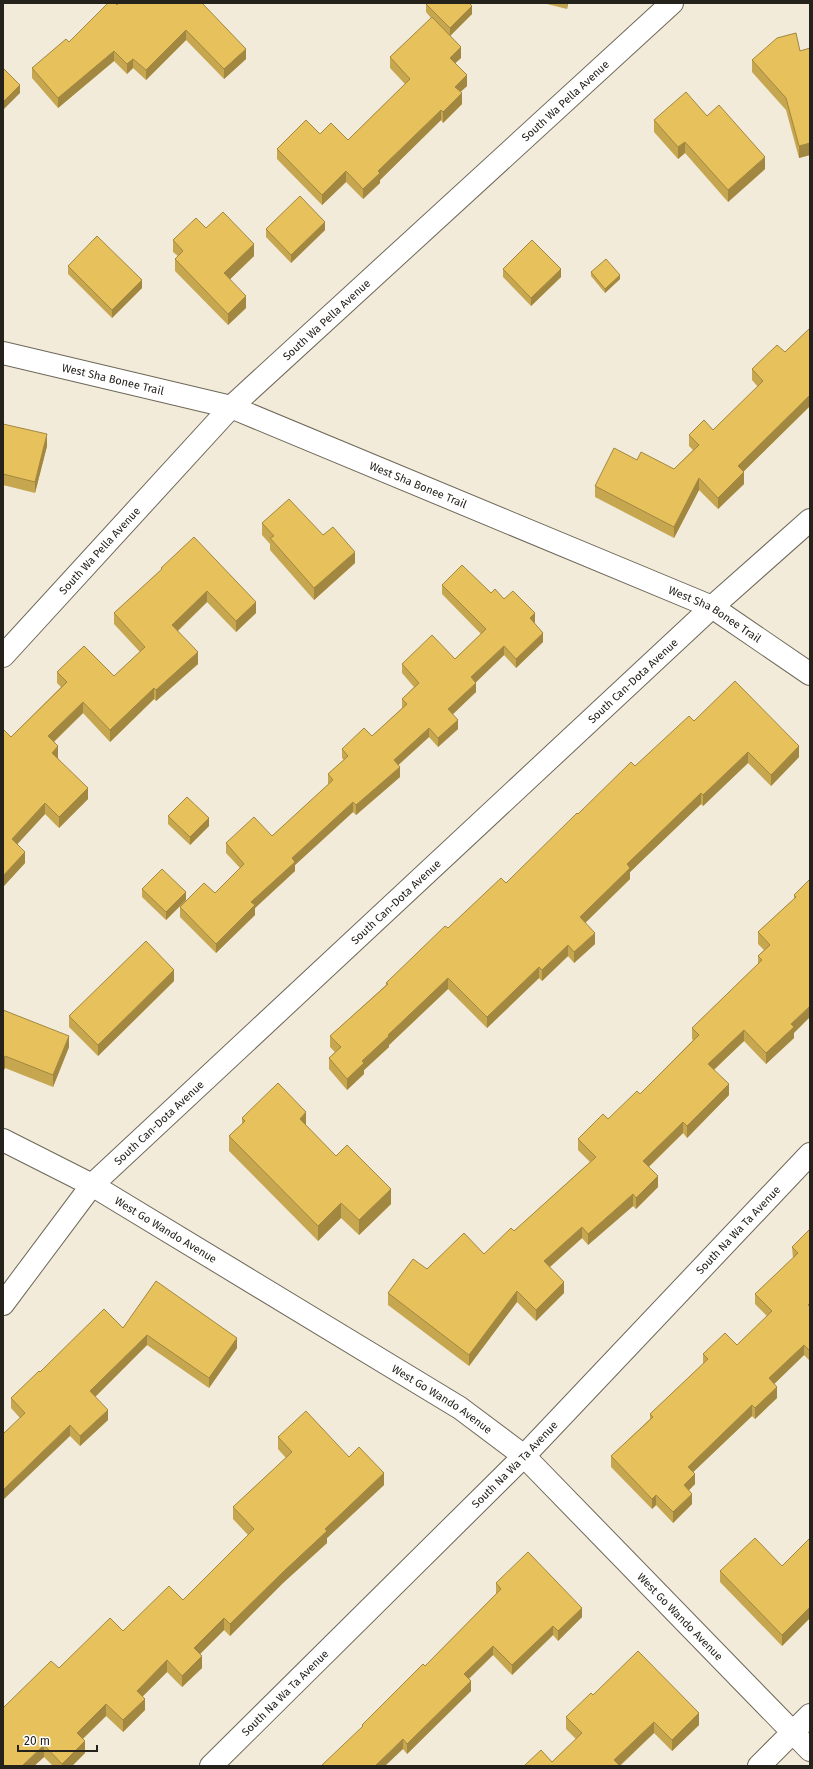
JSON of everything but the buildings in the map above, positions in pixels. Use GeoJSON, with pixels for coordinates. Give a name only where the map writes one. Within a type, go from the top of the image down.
{"type":"FeatureCollection","features":[{"type":"Feature","properties":{"kind":"street","name":"South Wa Pella Avenue"},"geometry":{"type":"LineString","coordinates":[[3,656],[231,407],[670,3]]}},
{"type":"Feature","properties":{"kind":"street","name":"West Sha Bonee Trail"},"geometry":{"type":"LineString","coordinates":[[3,353],[231,407],[712,607],[810,674]]}},
{"type":"Feature","properties":{"kind":"street","name":"South Can-Dota Avenue"},"geometry":{"type":"LineString","coordinates":[[3,1304],[92,1185],[712,607],[810,520]]}},
{"type":"Feature","properties":{"kind":"street","name":"West Go Wando Avenue"},"geometry":{"type":"LineString","coordinates":[[3,1140],[92,1185],[460,1408],[524,1456],[810,1750]]}},
{"type":"Feature","properties":{"kind":"street","name":"South Na Wa Ta Avenue"},"geometry":{"type":"LineString","coordinates":[[211,1766],[524,1456],[810,1154]]}},
{"type":"Feature","properties":{"kind":"street"},"geometry":{"type":"LineString","coordinates":[[759,1766],[810,1715]]}}]}
